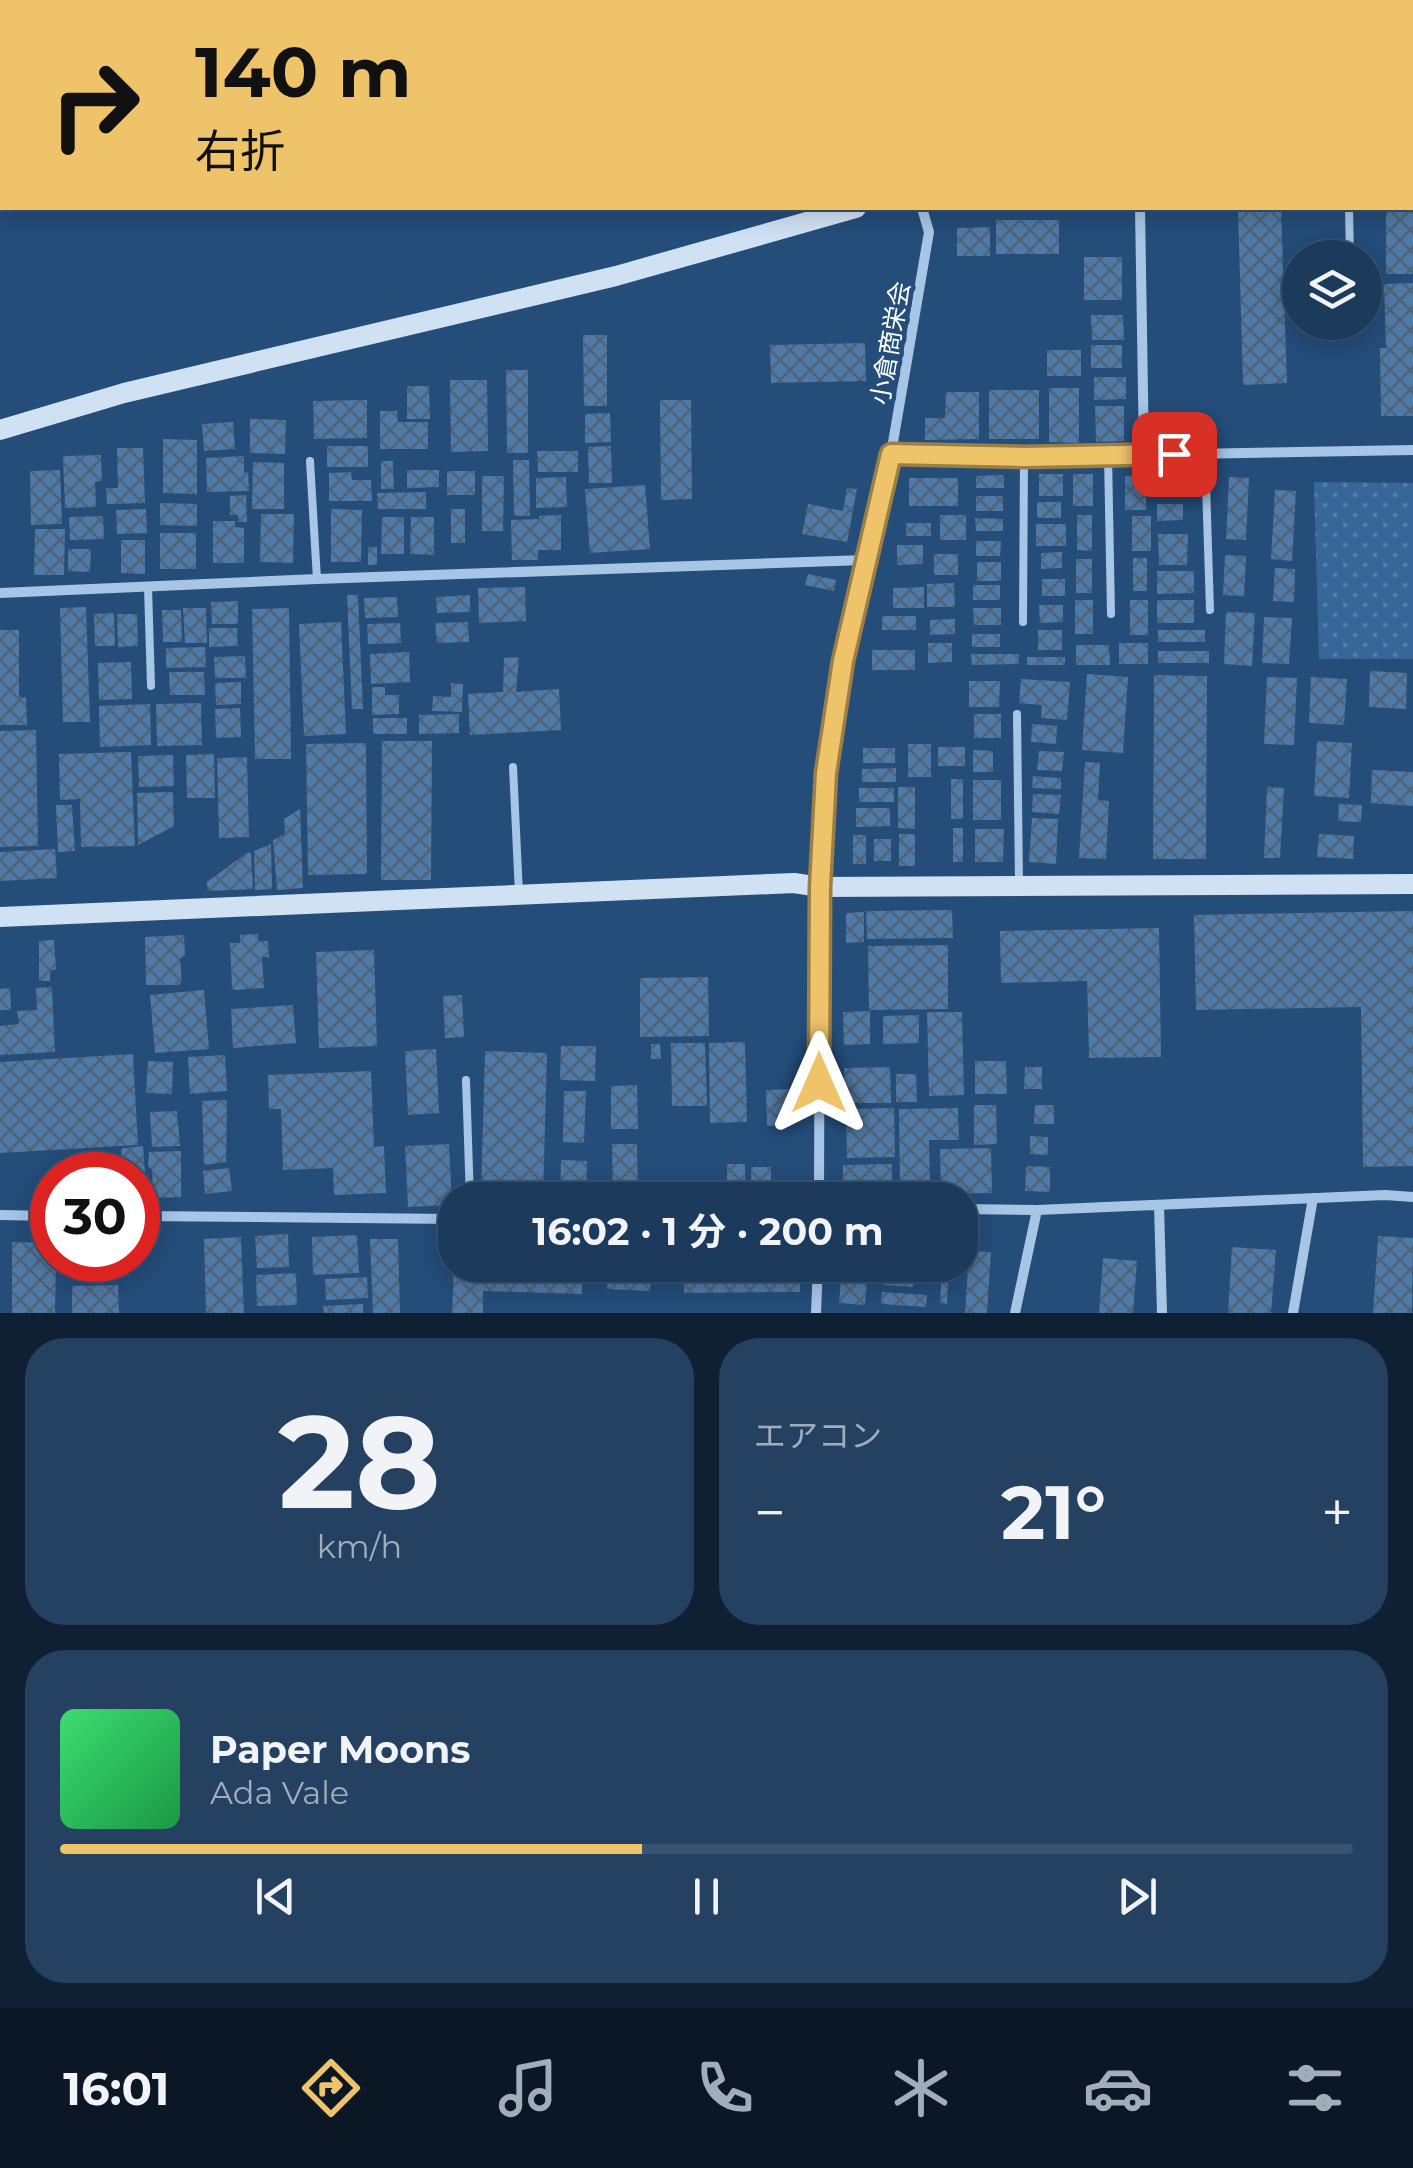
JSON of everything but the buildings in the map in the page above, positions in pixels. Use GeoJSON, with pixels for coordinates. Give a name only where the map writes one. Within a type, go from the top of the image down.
{"type":"FeatureCollection","features":[{"type":"Feature","properties":{"kind":"street"},"geometry":{"type":"LineString","coordinates":[[0,430],[124,393],[616,276],[849,210]]}},
{"type":"Feature","properties":{"kind":"street","name":"小倉商栄会"},"geometry":{"type":"LineString","coordinates":[[819,1182],[820,887],[826,773],[843,661],[891,454],[929,232],[923,210]]}},
{"type":"Feature","properties":{"kind":"street"},"geometry":{"type":"LineString","coordinates":[[1140,210],[1144,454]]}},
{"type":"Feature","properties":{"kind":"street"},"geometry":{"type":"LineString","coordinates":[[891,454],[1024,457],[1413,450]]}},
{"type":"Feature","properties":{"kind":"street"},"geometry":{"type":"LineString","coordinates":[[0,594],[866,560]]}},
{"type":"Feature","properties":{"kind":"street"},"geometry":{"type":"LineString","coordinates":[[0,916],[794,882],[820,887],[1019,888],[1413,884]]}},
{"type":"Feature","properties":{"kind":"street"},"geometry":{"type":"LineString","coordinates":[[978,1208],[1037,1210],[1385,1195],[1413,1198]]}},
{"type":"Feature","properties":{"kind":"street"},"geometry":{"type":"LineString","coordinates":[[1294,1313],[1313,1198]]}},
{"type":"Feature","properties":{"kind":"street"},"geometry":{"type":"LineString","coordinates":[[1159,1205],[1162,1313]]}},
{"type":"Feature","properties":{"kind":"street"},"geometry":{"type":"LineString","coordinates":[[1015,1313],[1037,1210]]}},
{"type":"Feature","properties":{"kind":"street"},"geometry":{"type":"LineString","coordinates":[[0,1215],[30,1216]]}},
{"type":"Feature","properties":{"kind":"street"},"geometry":{"type":"LineString","coordinates":[[160,1216],[438,1219]]}},
{"type":"Feature","properties":{"kind":"street"},"geometry":{"type":"LineString","coordinates":[[816,1313],[817,1282]]}},
{"type":"Feature","properties":{"kind":"lane"},"geometry":{"type":"LineString","coordinates":[[1349,210],[1350,240]]}},
{"type":"Feature","properties":{"kind":"lane"},"geometry":{"type":"LineString","coordinates":[[1205,453],[1210,610]]}},
{"type":"Feature","properties":{"kind":"lane"},"geometry":{"type":"LineString","coordinates":[[1108,455],[1111,614]]}},
{"type":"Feature","properties":{"kind":"lane"},"geometry":{"type":"LineString","coordinates":[[1023,622],[1024,457]]}},
{"type":"Feature","properties":{"kind":"lane"},"geometry":{"type":"LineString","coordinates":[[310,461],[317,579]]}},
{"type":"Feature","properties":{"kind":"lane"},"geometry":{"type":"LineString","coordinates":[[148,587],[151,686]]}},
{"type":"Feature","properties":{"kind":"lane"},"geometry":{"type":"LineString","coordinates":[[1017,714],[1019,888]]}},
{"type":"Feature","properties":{"kind":"lane"},"geometry":{"type":"LineString","coordinates":[[514,767],[518,894]]}},
{"type":"Feature","properties":{"kind":"lane"},"geometry":{"type":"LineString","coordinates":[[466,1080],[469,1182]]}},
{"type":"Feature","properties":{"kind":"shaded area"},"geometry":{"type":"Polygon","coordinates":[[[1314,482],[1413,483],[1413,659],[1319,659],[1314,482]]]}},
{"type":"Feature","properties":{"kind":"route"},"geometry":{"type":"LineString","coordinates":[[819,1083],[820,887],[826,773],[843,661],[891,454],[1174,454]]}}]}
